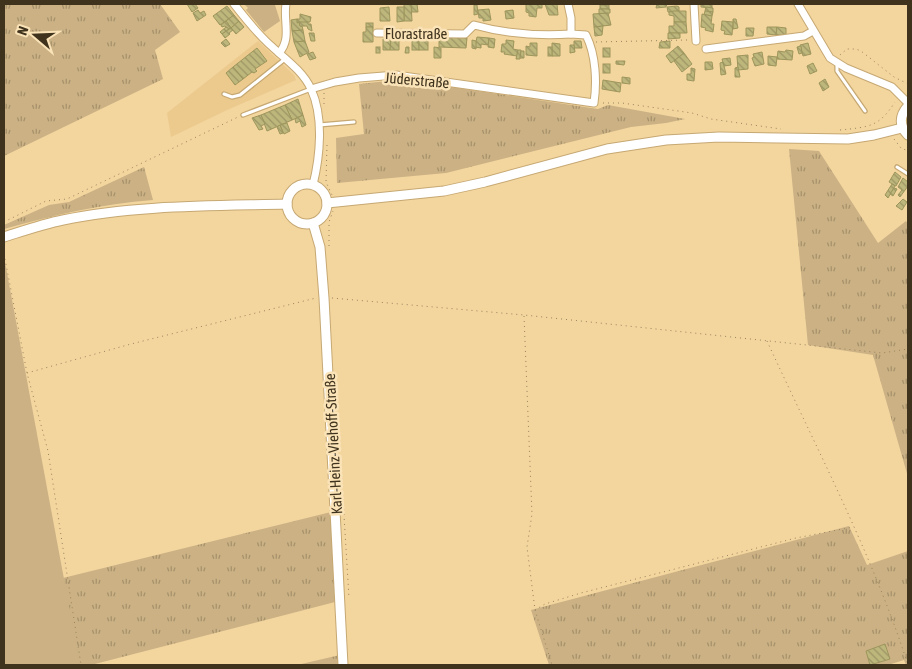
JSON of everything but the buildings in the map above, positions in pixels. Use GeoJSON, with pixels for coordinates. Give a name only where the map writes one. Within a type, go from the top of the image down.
{"type":"FeatureCollection","features":[{"type":"Feature","properties":{"kind":"main road"},"geometry":{"type":"LineString","coordinates":[[908,104],[902,117],[902,128],[908,135]]}},
{"type":"Feature","properties":{"kind":"main road"},"geometry":{"type":"LineString","coordinates":[[327,203],[444,191],[486,182],[598,151],[666,140],[719,137],[848,139],[902,128]]}},
{"type":"Feature","properties":{"kind":"main road"},"geometry":{"type":"LineString","coordinates":[[301,185],[313,185],[323,192],[327,203],[324,215],[313,223],[301,223],[295,220],[288,210],[287,204],[288,198],[295,188],[301,185]]}},
{"type":"Feature","properties":{"kind":"main road"},"geometry":{"type":"LineString","coordinates":[[4,237],[63,220],[122,212],[184,207],[287,204]]}},
{"type":"Feature","properties":{"kind":"main road","name":"Karl-Heinz-Viehoff-Straße"},"geometry":{"type":"LineString","coordinates":[[313,223],[320,247],[324,298],[343,665]]}},
{"type":"Feature","properties":{"kind":"street"},"geometry":{"type":"LineString","coordinates":[[234,4],[257,31],[300,74],[311,89],[319,126],[318,165],[313,185]]}},
{"type":"Feature","properties":{"kind":"street"},"geometry":{"type":"LineString","coordinates":[[279,53],[285,47],[287,40],[285,4]]}},
{"type":"Feature","properties":{"kind":"street"},"geometry":{"type":"LineString","coordinates":[[568,4],[571,18],[571,34],[586,35],[589,42],[595,69],[596,91],[594,103]]}},
{"type":"Feature","properties":{"kind":"street"},"geometry":{"type":"LineString","coordinates":[[692,42],[694,4]]}},
{"type":"Feature","properties":{"kind":"street"},"geometry":{"type":"LineString","coordinates":[[798,4],[830,58],[846,68],[892,87],[908,104]]}},
{"type":"Feature","properties":{"kind":"street","name":"Florastraße"},"geometry":{"type":"LineString","coordinates":[[377,33],[466,34],[474,25],[498,32],[516,34],[546,36],[571,34]]}},
{"type":"Feature","properties":{"kind":"street"},"geometry":{"type":"LineString","coordinates":[[706,49],[804,36],[813,31]]}},
{"type":"Feature","properties":{"kind":"street","name":"Jüderstraße"},"geometry":{"type":"LineString","coordinates":[[311,89],[334,82],[396,75],[594,103]]}},
{"type":"Feature","properties":{"kind":"lane"},"geometry":{"type":"LineString","coordinates":[[224,94],[232,97],[240,95],[285,59]]}},
{"type":"Feature","properties":{"kind":"lane"},"geometry":{"type":"LineString","coordinates":[[837,62],[837,71],[865,111]]}},
{"type":"Feature","properties":{"kind":"lane","name":"Jüderstraße"},"geometry":{"type":"LineString","coordinates":[[244,114],[311,89]]}},
{"type":"Feature","properties":{"kind":"lane"},"geometry":{"type":"LineString","coordinates":[[319,126],[354,122]]}},
{"type":"Feature","properties":{"kind":"lane"},"geometry":{"type":"LineString","coordinates":[[897,167],[908,174]]}},
{"type":"Feature","properties":{"kind":"path"},"geometry":{"type":"LineString","coordinates":[[589,42],[687,40],[692,42]]}},
{"type":"Feature","properties":{"kind":"path"},"geometry":{"type":"LineString","coordinates":[[837,62],[841,53],[847,49],[856,49],[894,77],[908,84]]}},
{"type":"Feature","properties":{"kind":"path"},"geometry":{"type":"LineString","coordinates":[[832,130],[874,125],[886,117],[901,95]]}},
{"type":"Feature","properties":{"kind":"path"},"geometry":{"type":"LineString","coordinates":[[594,103],[622,103],[787,130]]}},
{"type":"Feature","properties":{"kind":"path"},"geometry":{"type":"LineString","coordinates":[[4,222],[46,202],[68,199],[244,114]]}},
{"type":"Feature","properties":{"kind":"path"},"geometry":{"type":"LineString","coordinates":[[326,182],[329,189]]}},
{"type":"Feature","properties":{"kind":"path"},"geometry":{"type":"LineString","coordinates":[[4,254],[26,373],[48,451],[81,665]]}},
{"type":"Feature","properties":{"kind":"path"},"geometry":{"type":"LineString","coordinates":[[26,373],[313,298],[524,315],[882,353],[908,349]]}},
{"type":"Feature","properties":{"kind":"path"},"geometry":{"type":"LineString","coordinates":[[524,315],[532,514],[527,547],[535,610],[552,665]]}},
{"type":"Feature","properties":{"kind":"path"},"geometry":{"type":"LineString","coordinates":[[767,340],[853,527],[892,617],[908,665]]}},
{"type":"Feature","properties":{"kind":"path"},"geometry":{"type":"LineString","coordinates":[[535,610],[545,604],[581,593],[796,538],[853,527]]}},
{"type":"Feature","properties":{"kind":"shaded area"},"geometry":{"type":"Polygon","coordinates":[[[258,41],[294,75],[296,80],[171,137],[167,113],[258,41]]]}},
{"type":"Feature","properties":{"kind":"green space"},"geometry":{"type":"Polygon","coordinates":[[[4,4],[160,4],[180,32],[155,50],[163,79],[4,156],[4,4]]]}},
{"type":"Feature","properties":{"kind":"green space"},"geometry":{"type":"Polygon","coordinates":[[[244,4],[275,5],[280,21],[264,32],[246,10],[248,8],[244,4]]]}},
{"type":"Feature","properties":{"kind":"green space"},"geometry":{"type":"Polygon","coordinates":[[[397,80],[598,109],[608,105],[685,119],[631,127],[446,173],[337,183],[336,138],[364,134],[359,84],[397,80]]]}},
{"type":"Feature","properties":{"kind":"green space"},"geometry":{"type":"Polygon","coordinates":[[[789,149],[819,151],[878,243],[906,221],[908,224],[908,477],[873,355],[808,345],[789,149]]]}},
{"type":"Feature","properties":{"kind":"green space"},"geometry":{"type":"Polygon","coordinates":[[[144,167],[153,200],[115,204],[78,211],[4,229],[4,225],[49,205],[69,202],[144,167]]]}},
{"type":"Feature","properties":{"kind":"green space"},"geometry":{"type":"Polygon","coordinates":[[[4,257],[80,665],[4,665],[4,257]]]}},
{"type":"Feature","properties":{"kind":"green space"},"geometry":{"type":"Polygon","coordinates":[[[331,512],[335,602],[91,665],[78,665],[63,578],[331,512]]]}},
{"type":"Feature","properties":{"kind":"green space"},"geometry":{"type":"Polygon","coordinates":[[[849,526],[867,565],[908,551],[908,665],[906,665],[904,660],[888,665],[549,665],[531,610],[849,526]]]}},
{"type":"Feature","properties":{"kind":"green space"},"geometry":{"type":"Polygon","coordinates":[[[340,655],[341,665],[297,665],[340,655]]]}}]}
